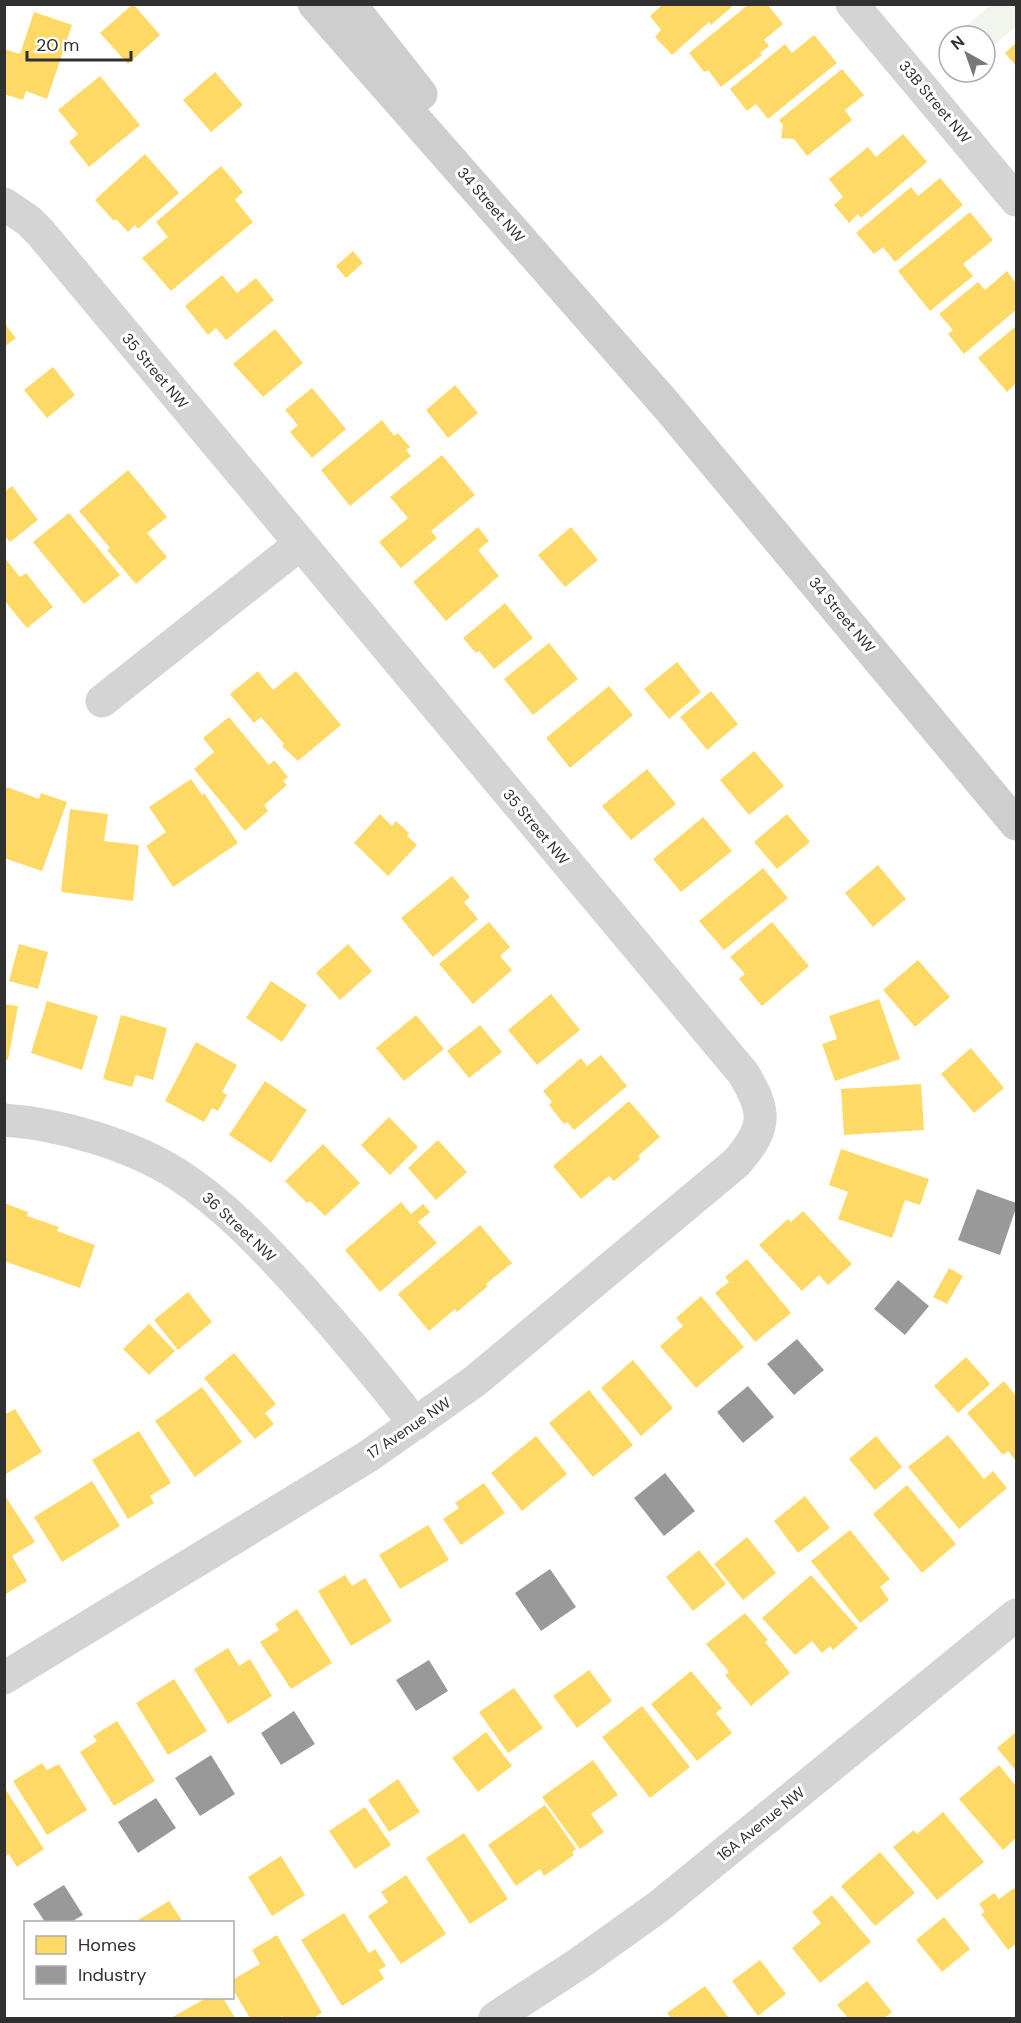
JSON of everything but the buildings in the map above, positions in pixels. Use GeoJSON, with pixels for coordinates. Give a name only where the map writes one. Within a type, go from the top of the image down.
{"type":"FeatureCollection","features":[{"type":"Feature","properties":{"kind":"main road","name":"34 Street NW"},"geometry":{"type":"LineString","coordinates":[[314,4],[667,406],[1017,824]]}},
{"type":"Feature","properties":{"kind":"main road","name":"34 Street NW"},"geometry":{"type":"LineString","coordinates":[[350,4],[667,406]]}},
{"type":"Feature","properties":{"kind":"street","name":"33B Street NW"},"geometry":{"type":"LineString","coordinates":[[852,4],[1017,200]]}},
{"type":"Feature","properties":{"kind":"street","name":"35 Street NW"},"geometry":{"type":"LineString","coordinates":[[4,204],[16,211],[40,232],[299,545],[743,1073],[760,1105],[762,1115]]}},
{"type":"Feature","properties":{"kind":"street"},"geometry":{"type":"LineString","coordinates":[[102,701],[299,545]]}},
{"type":"Feature","properties":{"kind":"street","name":"17 Avenue NW"},"geometry":{"type":"LineString","coordinates":[[4,1678],[367,1457],[475,1381],[735,1163],[760,1130],[762,1115]]}},
{"type":"Feature","properties":{"kind":"street","name":"36 Street NW"},"geometry":{"type":"LineString","coordinates":[[4,1120],[27,1122],[72,1132],[128,1150],[176,1173],[213,1200],[248,1232],[351,1343],[415,1424]]}},
{"type":"Feature","properties":{"kind":"street","name":"16A Avenue NW"},"geometry":{"type":"LineString","coordinates":[[495,2019],[658,1907],[1017,1615]]}},
{"type":"Feature","properties":{"kind":"shaded area"},"geometry":{"type":"Polygon","coordinates":[[[992,4],[1016,5],[1016,27],[997,42],[997,24],[968,24],[992,4]]]}}]}
